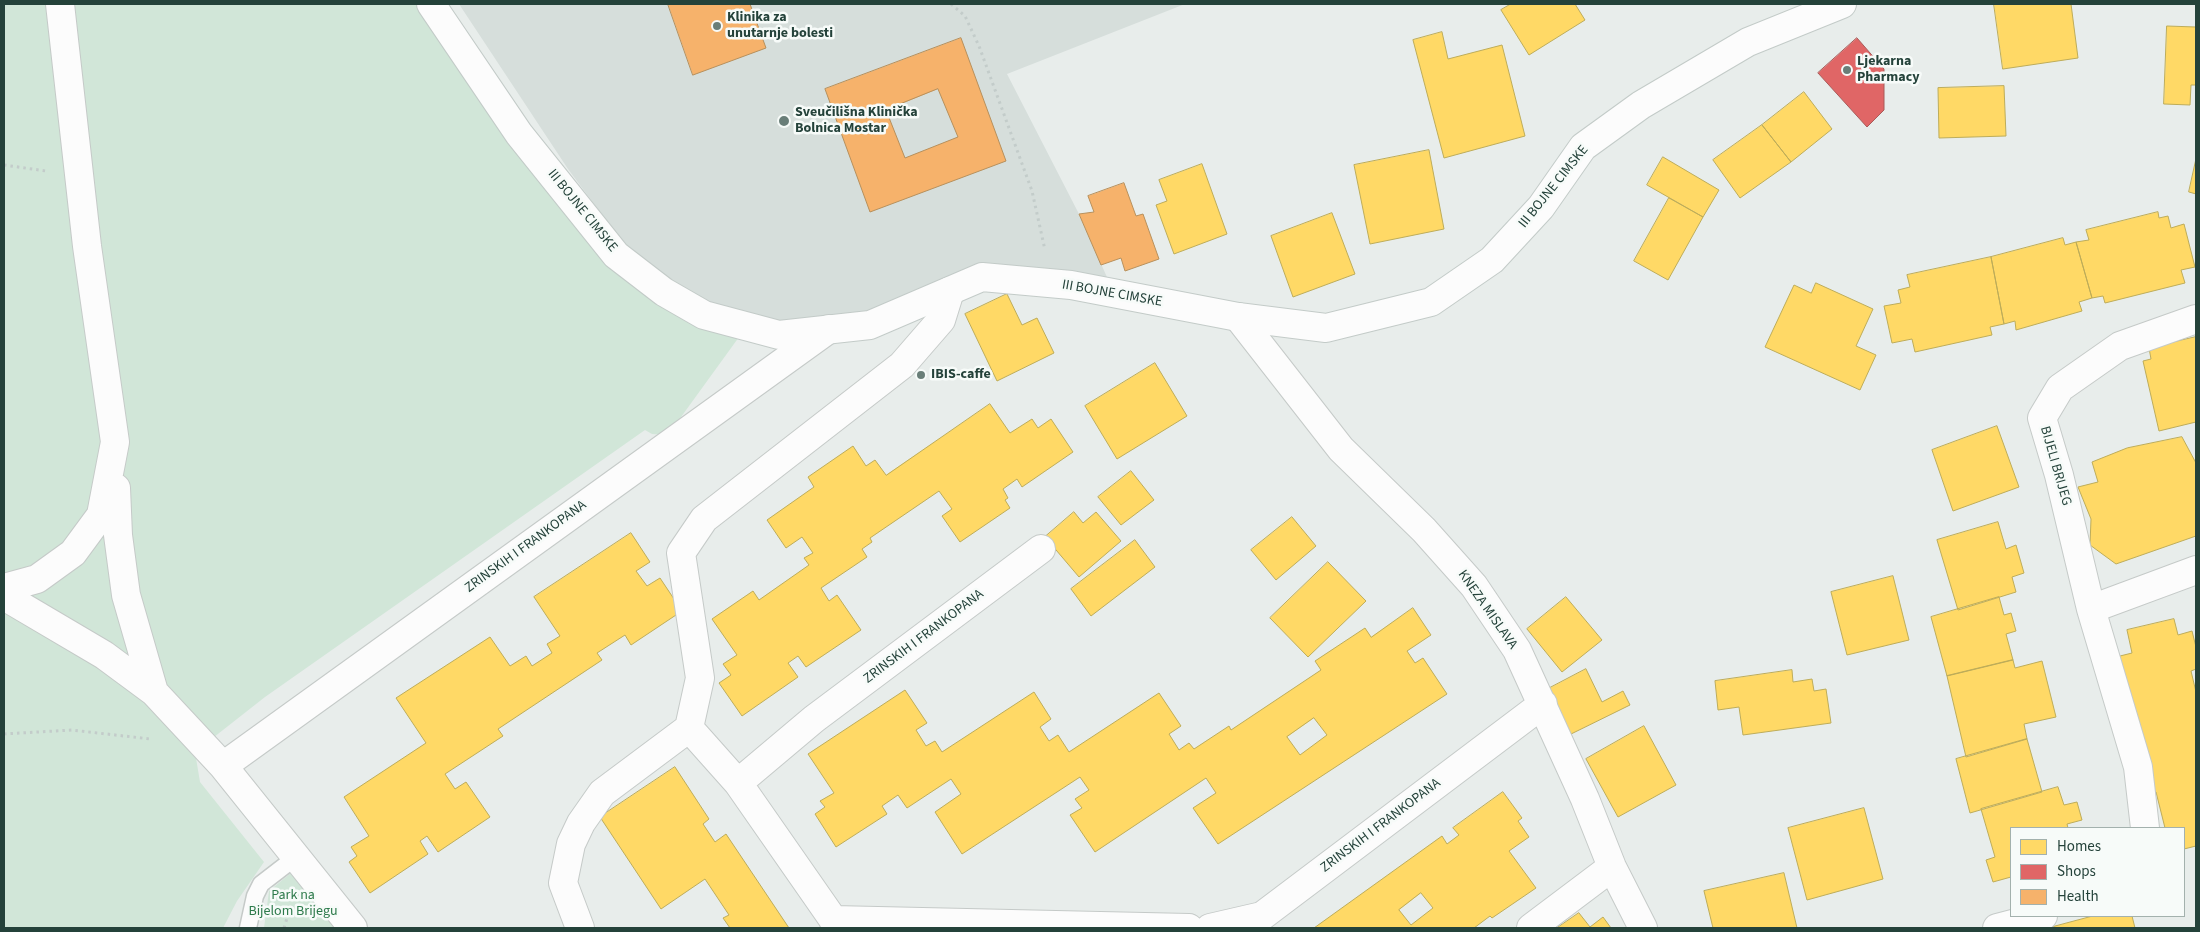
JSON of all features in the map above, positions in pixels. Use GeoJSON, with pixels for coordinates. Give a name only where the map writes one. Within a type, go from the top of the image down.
{"type":"FeatureCollection","features":[{"type":"Feature","properties":{"kind":"street"},"geometry":{"type":"LineString","coordinates":[[60,4],[79,174],[114,442],[118,535],[126,595],[154,692]]}},
{"type":"Feature","properties":{"kind":"street","name":"III BOJNE CIMSKE"},"geometry":{"type":"LineString","coordinates":[[431,4],[519,134],[616,255],[664,292],[704,315],[779,335],[870,325],[982,277],[1050,283],[1238,317],[1326,328],[1431,302],[1492,260],[1541,207],[1582,147],[1641,105],[1748,42],[1842,4]]}},
{"type":"Feature","properties":{"kind":"street"},"geometry":{"type":"LineString","coordinates":[[580,928],[563,883],[571,844],[580,822],[602,793],[689,728],[700,678],[682,553],[704,519],[902,365],[941,320],[950,290]]}},
{"type":"Feature","properties":{"kind":"street","name":"KNEZA MISLAVA"},"geometry":{"type":"LineString","coordinates":[[1238,317],[1341,449],[1424,530],[1474,586],[1516,650],[1543,704],[1585,799],[1612,868],[1643,928]]}},
{"type":"Feature","properties":{"kind":"street","name":"BIJELI BRIJEG"},"geometry":{"type":"LineString","coordinates":[[2145,827],[2138,767],[2091,610],[2059,475],[2042,418],[2060,388],[2120,346],[2196,319]]}},
{"type":"Feature","properties":{"kind":"street","name":"ZRINSKIH I FRANKOPANA"},"geometry":{"type":"LineString","coordinates":[[222,766],[829,329]]}},
{"type":"Feature","properties":{"kind":"street"},"geometry":{"type":"LineString","coordinates":[[4,588],[37,579],[73,552],[96,523],[101,515],[114,442]]}},
{"type":"Feature","properties":{"kind":"street","name":"ZRINSKIH I FRANKOPANA"},"geometry":{"type":"LineString","coordinates":[[738,783],[814,719],[1041,549]]}},
{"type":"Feature","properties":{"kind":"street"},"geometry":{"type":"LineString","coordinates":[[2091,610],[2196,570]]}},
{"type":"Feature","properties":{"kind":"street"},"geometry":{"type":"LineString","coordinates":[[4,596],[104,655],[154,692],[222,766],[353,928]]}},
{"type":"Feature","properties":{"kind":"street","name":"ZRINSKIH I FRANKOPANA"},"geometry":{"type":"LineString","coordinates":[[1210,928],[1262,916],[1543,704]]}},
{"type":"Feature","properties":{"kind":"street"},"geometry":{"type":"LineString","coordinates":[[689,728],[738,783],[836,924],[1189,928]]}},
{"type":"Feature","properties":{"kind":"street"},"geometry":{"type":"LineString","coordinates":[[1532,928],[1612,868]]}},
{"type":"Feature","properties":{"kind":"street"},"geometry":{"type":"LineString","coordinates":[[1997,928],[2039,917]]}},
{"type":"Feature","properties":{"kind":"lane"},"geometry":{"type":"LineString","coordinates":[[248,928],[255,896],[261,884],[296,857]]}},
{"type":"Feature","properties":{"kind":"path"},"geometry":{"type":"LineString","coordinates":[[951,4],[965,16],[979,46],[1032,191],[1044,240],[1050,283]]}},
{"type":"Feature","properties":{"kind":"path"},"geometry":{"type":"LineString","coordinates":[[4,165],[79,174]]}},
{"type":"Feature","properties":{"kind":"path"},"geometry":{"type":"LineString","coordinates":[[4,734],[72,730],[157,740]]}},
{"type":"Feature","properties":{"kind":"shaded area","name":"Sveučilišna Klinička Bolnica Mostar"},"geometry":{"type":"Polygon","coordinates":[[[459,4],[1185,4],[1007,74],[1079,214],[1110,284],[977,271],[864,317],[780,324],[715,306],[674,287],[632,255],[568,169],[459,4]]]}},
{"type":"Feature","properties":{"kind":"green space"},"geometry":{"type":"Polygon","coordinates":[[[4,4],[431,4],[616,255],[747,326],[668,435],[652,434],[645,430],[265,697],[195,752],[200,782],[264,862],[237,901],[223,928],[4,928],[4,4]]]}},
{"type":"Feature","properties":{"kind":"green space","name":"Park na Bijelom Brijegu"},"geometry":{"type":"Polygon","coordinates":[[[297,868],[343,928],[264,928],[269,891],[297,868]]]}},
{"type":"Feature","properties":{"kind":"building: Homes"},"geometry":{"type":"Polygon","coordinates":[[[1511,4],[1575,4],[1585,20],[1529,55],[1501,10],[1511,4]]]}},
{"type":"Feature","properties":{"kind":"building: Homes"},"geometry":{"type":"Polygon","coordinates":[[[1994,4],[2071,4],[2078,58],[2003,69],[1994,4]]]}},
{"type":"Feature","properties":{"kind":"building: Homes"},"geometry":{"type":"Polygon","coordinates":[[[2167,26],[2196,27],[2196,85],[2191,85],[2190,105],[2164,104],[2167,26]]]}},
{"type":"Feature","properties":{"kind":"building: Homes"},"geometry":{"type":"Polygon","coordinates":[[[1442,32],[1448,59],[1502,45],[1525,136],[1444,158],[1413,40],[1442,32]]]}},
{"type":"Feature","properties":{"kind":"building: Homes"},"geometry":{"type":"Polygon","coordinates":[[[2004,86],[2006,136],[1939,138],[1938,88],[2004,86]]]}},
{"type":"Feature","properties":{"kind":"building: Homes"},"geometry":{"type":"Polygon","coordinates":[[[1804,92],[1832,129],[1791,162],[1762,125],[1804,92]]]}},
{"type":"Feature","properties":{"kind":"building: Homes"},"geometry":{"type":"Polygon","coordinates":[[[1762,125],[1791,162],[1740,198],[1713,160],[1762,125]]]}},
{"type":"Feature","properties":{"kind":"building: Homes"},"geometry":{"type":"Polygon","coordinates":[[[1429,150],[1444,229],[1370,244],[1354,165],[1429,150]]]}},
{"type":"Feature","properties":{"kind":"building: Homes"},"geometry":{"type":"Polygon","coordinates":[[[1663,157],[1719,190],[1703,217],[1647,185],[1663,157]]]}},
{"type":"Feature","properties":{"kind":"building: Homes"},"geometry":{"type":"Polygon","coordinates":[[[2196,159],[2196,194],[2189,192],[2196,159]]]}},
{"type":"Feature","properties":{"kind":"building: Homes"},"geometry":{"type":"Polygon","coordinates":[[[1202,164],[1227,234],[1174,254],[1156,205],[1167,201],[1159,180],[1202,164]]]}},
{"type":"Feature","properties":{"kind":"building: Homes"},"geometry":{"type":"Polygon","coordinates":[[[1669,198],[1703,217],[1668,280],[1634,261],[1669,198]]]}},
{"type":"Feature","properties":{"kind":"building: Homes"},"geometry":{"type":"Polygon","coordinates":[[[2158,212],[2159,218],[2168,216],[2171,228],[2184,224],[2195,267],[2181,270],[2185,283],[2105,303],[2103,296],[2092,298],[2076,242],[2089,240],[2086,230],[2158,212]]]}},
{"type":"Feature","properties":{"kind":"building: Homes"},"geometry":{"type":"Polygon","coordinates":[[[1332,213],[1355,274],[1293,297],[1271,236],[1332,213]]]}},
{"type":"Feature","properties":{"kind":"building: Homes"},"geometry":{"type":"Polygon","coordinates":[[[2063,238],[2065,245],[2076,242],[2092,298],[2079,302],[2082,311],[2016,330],[2015,321],[2004,324],[1991,257],[2063,238]]]}},
{"type":"Feature","properties":{"kind":"building: Homes"},"geometry":{"type":"Polygon","coordinates":[[[1991,257],[2004,324],[1990,327],[1992,335],[1915,352],[1912,339],[1892,343],[1884,306],[1901,303],[1898,290],[1910,287],[1907,275],[1991,257]]]}},
{"type":"Feature","properties":{"kind":"building: Homes"},"geometry":{"type":"Polygon","coordinates":[[[1816,283],[1873,309],[1856,346],[1876,355],[1860,390],[1765,347],[1794,285],[1811,293],[1816,283]]]}},
{"type":"Feature","properties":{"kind":"building: Homes"},"geometry":{"type":"Polygon","coordinates":[[[1007,294],[1022,325],[1037,318],[1054,353],[997,381],[965,314],[1007,294]]]}},
{"type":"Feature","properties":{"kind":"building: Homes"},"geometry":{"type":"Polygon","coordinates":[[[2196,337],[2196,422],[2159,431],[2143,361],[2151,359],[2149,348],[2196,337]]]}},
{"type":"Feature","properties":{"kind":"building: Homes"},"geometry":{"type":"Polygon","coordinates":[[[1155,363],[1187,416],[1117,459],[1085,406],[1155,363]]]}},
{"type":"Feature","properties":{"kind":"building: Homes"},"geometry":{"type":"Polygon","coordinates":[[[990,404],[1010,433],[1032,419],[1038,428],[1051,419],[1073,452],[1022,487],[1017,479],[1003,489],[1008,498],[1005,500],[1010,508],[960,542],[942,516],[952,509],[939,491],[870,538],[872,542],[862,549],[867,557],[821,588],[829,601],[837,595],[861,630],[806,667],[798,656],[788,663],[798,677],[742,716],[719,683],[731,675],[723,664],[737,655],[712,619],[753,591],[759,600],[809,565],[804,558],[813,553],[802,537],[786,548],[767,520],[814,487],[808,477],[853,446],[866,466],[875,460],[886,475],[990,404]]]}},
{"type":"Feature","properties":{"kind":"building: Homes"},"geometry":{"type":"Polygon","coordinates":[[[1997,426],[2019,487],[1953,511],[1932,450],[1997,426]]]}},
{"type":"Feature","properties":{"kind":"building: Homes"},"geometry":{"type":"Polygon","coordinates":[[[2182,437],[2196,463],[2196,536],[2116,564],[2090,545],[2091,519],[2078,487],[2098,482],[2092,462],[2127,448],[2182,437]]]}},
{"type":"Feature","properties":{"kind":"building: Homes"},"geometry":{"type":"Polygon","coordinates":[[[1131,471],[1154,500],[1121,525],[1098,497],[1131,471]]]}},
{"type":"Feature","properties":{"kind":"building: Homes"},"geometry":{"type":"Polygon","coordinates":[[[1074,512],[1083,523],[1096,512],[1121,541],[1079,577],[1045,537],[1074,512]]]}},
{"type":"Feature","properties":{"kind":"building: Homes"},"geometry":{"type":"Polygon","coordinates":[[[1292,517],[1316,546],[1276,580],[1251,550],[1292,517]]]}},
{"type":"Feature","properties":{"kind":"building: Homes"},"geometry":{"type":"Polygon","coordinates":[[[1998,522],[2006,549],[2016,545],[2024,573],[2012,577],[2016,592],[1958,610],[1937,540],[1998,522]]]}},
{"type":"Feature","properties":{"kind":"building: Homes"},"geometry":{"type":"Polygon","coordinates":[[[631,533],[650,562],[636,571],[647,586],[660,578],[682,611],[631,645],[625,635],[597,653],[602,660],[498,729],[503,736],[445,774],[455,789],[466,782],[490,817],[438,852],[427,836],[420,841],[428,854],[370,893],[349,862],[357,856],[351,847],[369,836],[344,797],[426,743],[396,698],[490,637],[510,666],[526,656],[532,666],[552,653],[547,644],[560,636],[534,597],[631,533]]]}},
{"type":"Feature","properties":{"kind":"building: Homes"},"geometry":{"type":"Polygon","coordinates":[[[1135,540],[1155,567],[1091,616],[1071,589],[1135,540]]]}},
{"type":"Feature","properties":{"kind":"building: Homes"},"geometry":{"type":"Polygon","coordinates":[[[1328,562],[1366,601],[1308,657],[1270,618],[1328,562]]]}},
{"type":"Feature","properties":{"kind":"building: Homes"},"geometry":{"type":"Polygon","coordinates":[[[1893,576],[1909,640],[1847,655],[1831,592],[1893,576]]]}},
{"type":"Feature","properties":{"kind":"building: Homes"},"geometry":{"type":"Polygon","coordinates":[[[1566,597],[1602,640],[1562,672],[1527,629],[1566,597]]]}},
{"type":"Feature","properties":{"kind":"building: Homes"},"geometry":{"type":"Polygon","coordinates":[[[1999,597],[2004,615],[2011,613],[2016,631],[2006,634],[2013,660],[1947,676],[1931,617],[1999,597]]]}},
{"type":"Feature","properties":{"kind":"building: Homes"},"geometry":{"type":"Polygon","coordinates":[[[1413,608],[1431,635],[1407,651],[1415,663],[1423,658],[1447,694],[1218,844],[1193,808],[1216,793],[1206,778],[1095,852],[1070,815],[1082,808],[1075,799],[1089,790],[1080,777],[962,854],[935,812],[961,794],[951,779],[907,808],[898,795],[882,806],[887,814],[836,847],[815,814],[825,807],[820,801],[834,793],[808,754],[905,690],[927,723],[916,730],[926,746],[935,741],[942,752],[1034,692],[1051,719],[1040,727],[1049,741],[1058,735],[1069,752],[1159,693],[1181,726],[1169,734],[1179,750],[1189,743],[1194,749],[1229,726],[1231,730],[1321,670],[1315,661],[1365,628],[1371,637],[1413,608]],[[1314,718],[1287,737],[1300,755],[1327,735],[1314,718]]]}},
{"type":"Feature","properties":{"kind":"building: Homes"},"geometry":{"type":"Polygon","coordinates":[[[2174,619],[2178,635],[2192,631],[2196,647],[2196,669],[2191,671],[2196,692],[2196,846],[2185,849],[2185,827],[2165,827],[2156,792],[2150,793],[2116,657],[2132,653],[2127,630],[2174,619]]]}},
{"type":"Feature","properties":{"kind":"building: Homes"},"geometry":{"type":"Polygon","coordinates":[[[2013,660],[2015,668],[2042,661],[2056,717],[2024,724],[2027,739],[1966,757],[1947,676],[2013,660]]]}},
{"type":"Feature","properties":{"kind":"building: Homes"},"geometry":{"type":"Polygon","coordinates":[[[1586,669],[1602,702],[1623,691],[1630,705],[1569,735],[1546,690],[1586,669]]]}},
{"type":"Feature","properties":{"kind":"building: Homes"},"geometry":{"type":"Polygon","coordinates":[[[1792,670],[1793,682],[1812,679],[1814,691],[1826,689],[1831,723],[1743,735],[1739,707],[1718,710],[1715,681],[1792,670]]]}},
{"type":"Feature","properties":{"kind":"building: Homes"},"geometry":{"type":"Polygon","coordinates":[[[1644,726],[1676,785],[1618,817],[1586,759],[1644,726]]]}},
{"type":"Feature","properties":{"kind":"building: Homes"},"geometry":{"type":"Polygon","coordinates":[[[2027,739],[2042,792],[1970,813],[1956,759],[2027,739]]]}},
{"type":"Feature","properties":{"kind":"building: Homes"},"geometry":{"type":"Polygon","coordinates":[[[675,767],[709,819],[703,824],[715,842],[726,834],[789,928],[730,928],[723,918],[729,915],[705,879],[661,909],[600,817],[675,767]]]}},
{"type":"Feature","properties":{"kind":"building: Homes"},"geometry":{"type":"Polygon","coordinates":[[[2058,787],[2064,805],[2077,802],[2082,820],[2067,824],[2068,827],[2010,827],[2010,877],[1993,882],[1986,860],[1995,857],[1981,809],[2058,787]]]}},
{"type":"Feature","properties":{"kind":"building: Homes"},"geometry":{"type":"Polygon","coordinates":[[[1503,792],[1522,818],[1518,821],[1529,837],[1509,851],[1536,888],[1474,928],[1314,928],[1442,836],[1447,844],[1459,835],[1453,828],[1503,792]],[[1421,893],[1399,910],[1411,925],[1433,908],[1421,893]]]}},
{"type":"Feature","properties":{"kind":"building: Homes"},"geometry":{"type":"Polygon","coordinates":[[[1864,808],[1883,879],[1807,900],[1788,828],[1864,808]]]}},
{"type":"Feature","properties":{"kind":"building: Homes"},"geometry":{"type":"Polygon","coordinates":[[[1784,873],[1797,928],[1713,928],[1704,891],[1784,873]]]}},
{"type":"Feature","properties":{"kind":"building: Homes"},"geometry":{"type":"Polygon","coordinates":[[[1579,913],[1590,927],[1603,917],[1611,928],[1557,928],[1579,913]]]}},
{"type":"Feature","properties":{"kind":"building: Homes"},"geometry":{"type":"Polygon","coordinates":[[[2089,917],[2132,917],[2135,928],[2048,928],[2089,917]]]}},
{"type":"Feature","properties":{"kind":"building: Shops"},"geometry":{"type":"Polygon","coordinates":[[[1857,38],[1884,69],[1884,110],[1867,127],[1818,73],[1857,38]]]}},
{"type":"Feature","properties":{"kind":"building: Health","name":"Klinika za unutarnje bolesti"},"geometry":{"type":"Polygon","coordinates":[[[668,4],[750,4],[766,48],[693,75],[668,4]]]}},
{"type":"Feature","properties":{"kind":"building: Health"},"geometry":{"type":"Polygon","coordinates":[[[961,38],[1006,161],[870,212],[825,89],[961,38]],[[938,89],[886,110],[905,158],[958,137],[938,89]]]}},
{"type":"Feature","properties":{"kind":"building: Health"},"geometry":{"type":"Polygon","coordinates":[[[1124,183],[1136,216],[1143,214],[1159,259],[1125,271],[1121,258],[1101,265],[1079,214],[1094,212],[1088,196],[1124,183]]]}},
{"type":"Feature","properties":{"kind":"place","name":"Klinika za unutarnje bolesti"},"geometry":{"type":"Point","coordinates":[717,26]}},
{"type":"Feature","properties":{"kind":"place","name":"Ljekarna Pharmacy"},"geometry":{"type":"Point","coordinates":[1847,70]}},
{"type":"Feature","properties":{"kind":"place","name":"Sveučilišna Klinička Bolnica Mostar"},"geometry":{"type":"Point","coordinates":[784,121]}},
{"type":"Feature","properties":{"kind":"place","name":"IBIS-caffe"},"geometry":{"type":"Point","coordinates":[921,375]}}]}
